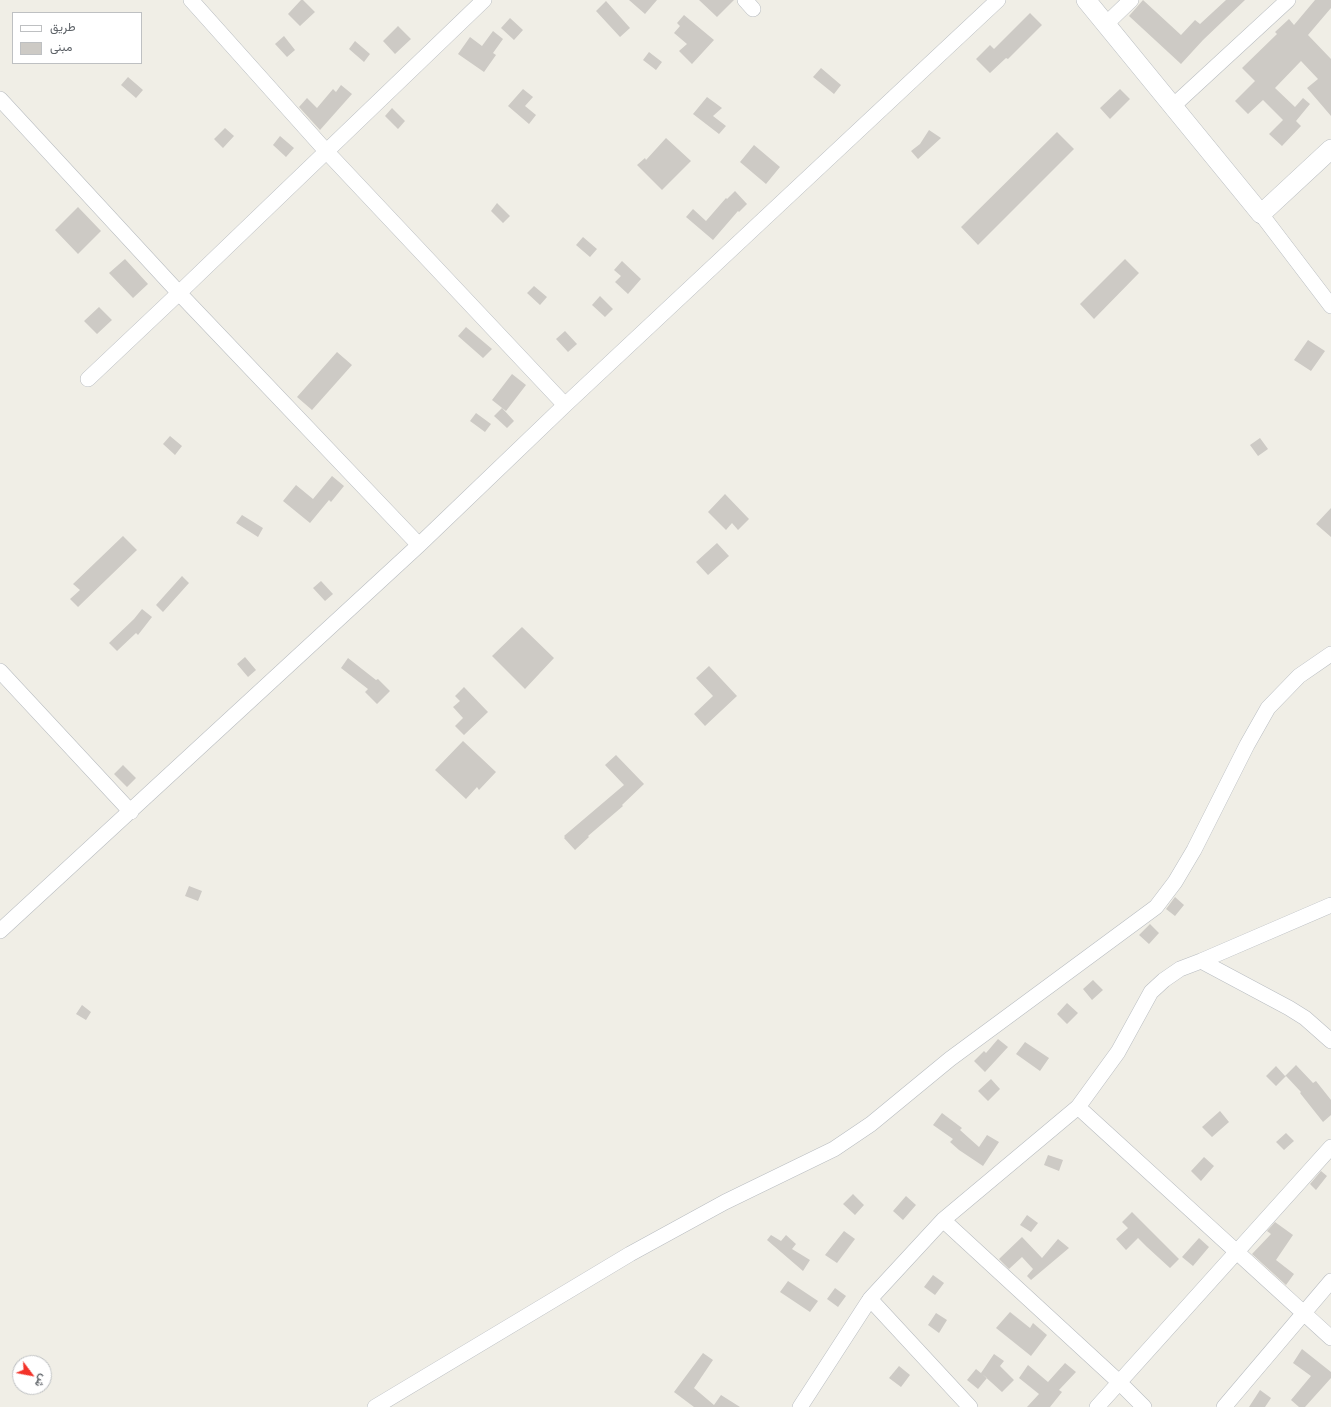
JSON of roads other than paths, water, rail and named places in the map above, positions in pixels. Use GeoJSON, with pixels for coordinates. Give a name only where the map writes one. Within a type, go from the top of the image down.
{"type":"FeatureCollection","features":[{"type":"Feature","properties":{"kind":"street"},"geometry":{"type":"LineString","coordinates":[[191,0],[326,151],[565,405]]}},
{"type":"Feature","properties":{"kind":"street"},"geometry":{"type":"LineString","coordinates":[[88,379],[484,0]]}},
{"type":"Feature","properties":{"kind":"street"},"geometry":{"type":"LineString","coordinates":[[0,931],[131,812],[419,545],[565,405],[998,0]]}},
{"type":"Feature","properties":{"kind":"street"},"geometry":{"type":"LineString","coordinates":[[1086,0],[1261,214],[1331,306]]}},
{"type":"Feature","properties":{"kind":"street"},"geometry":{"type":"LineString","coordinates":[[1106,24],[1131,0]]}},
{"type":"Feature","properties":{"kind":"street"},"geometry":{"type":"LineString","coordinates":[[1173,106],[1288,0]]}},
{"type":"Feature","properties":{"kind":"street"},"geometry":{"type":"LineString","coordinates":[[0,99],[179,293],[419,545]]}},
{"type":"Feature","properties":{"kind":"street"},"geometry":{"type":"LineString","coordinates":[[1261,214],[1331,149]]}},
{"type":"Feature","properties":{"kind":"street"},"geometry":{"type":"LineString","coordinates":[[375,1407],[630,1254],[725,1202],[834,1149],[871,1124],[950,1059],[1156,908],[1194,850],[1247,745],[1268,708],[1299,676],[1331,654]]}},
{"type":"Feature","properties":{"kind":"street"},"geometry":{"type":"LineString","coordinates":[[0,671],[131,812]]}},
{"type":"Feature","properties":{"kind":"street"},"geometry":{"type":"LineString","coordinates":[[800,1407],[870,1299],[943,1220],[1078,1107],[1118,1052],[1151,992],[1164,980],[1180,969],[1331,905]]}},
{"type":"Feature","properties":{"kind":"street"},"geometry":{"type":"LineString","coordinates":[[1201,961],[1289,1008],[1305,1018],[1331,1041]]}},
{"type":"Feature","properties":{"kind":"street"},"geometry":{"type":"LineString","coordinates":[[1078,1107],[1331,1338]]}},
{"type":"Feature","properties":{"kind":"street"},"geometry":{"type":"LineString","coordinates":[[1097,1407],[1331,1147]]}},
{"type":"Feature","properties":{"kind":"street"},"geometry":{"type":"LineString","coordinates":[[943,1220],[1119,1382],[1144,1407]]}},
{"type":"Feature","properties":{"kind":"street"},"geometry":{"type":"LineString","coordinates":[[1224,1407],[1331,1281]]}},
{"type":"Feature","properties":{"kind":"street"},"geometry":{"type":"LineString","coordinates":[[870,1299],[967,1406]]}}]}
